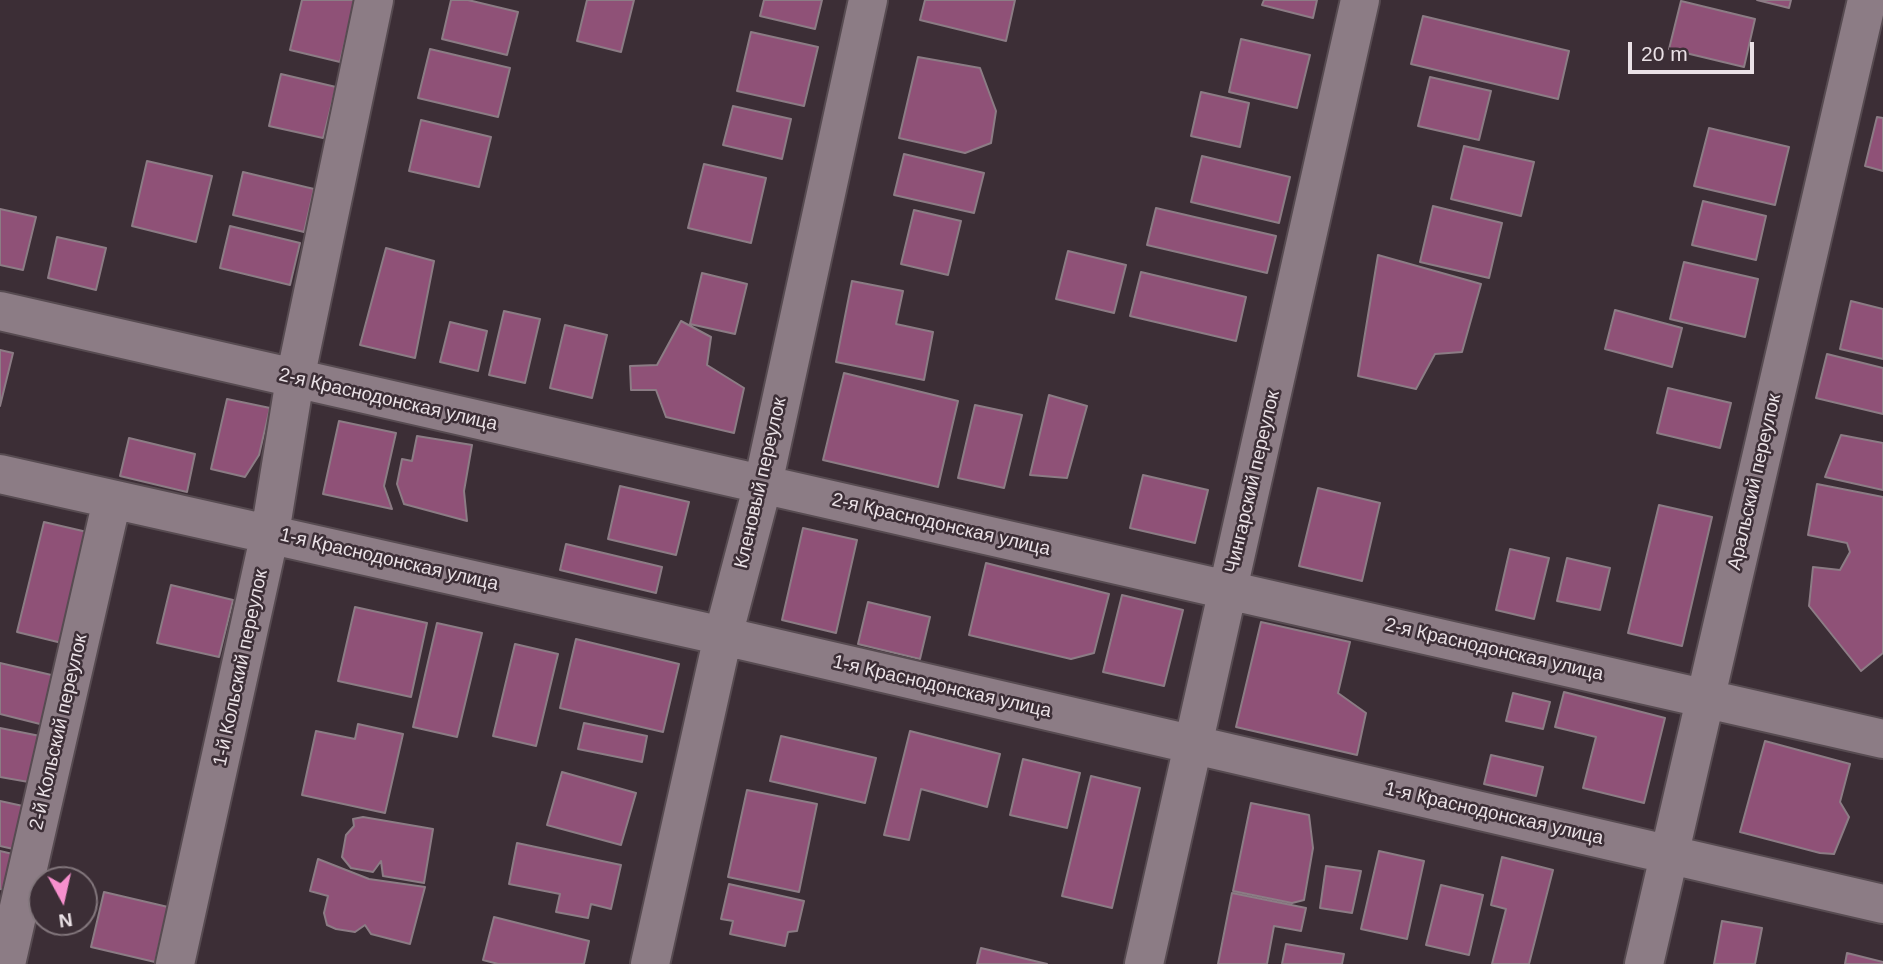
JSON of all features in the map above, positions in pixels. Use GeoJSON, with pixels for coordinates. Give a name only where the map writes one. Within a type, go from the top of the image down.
{"type":"FeatureCollection","features":[{"type":"Feature","properties":{"kind":"street","name":"1-й Кольский переулок"},"geometry":{"type":"LineString","coordinates":[[175,964],[270,533],[295,379],[374,0]]}},
{"type":"Feature","properties":{"kind":"street","name":"Кленовый переулок"},"geometry":{"type":"LineString","coordinates":[[650,964],[723,636],[763,484],[868,0]]}},
{"type":"Feature","properties":{"kind":"street","name":"Чингарский переулок"},"geometry":{"type":"LineString","coordinates":[[1144,964],[1360,0]]}},
{"type":"Feature","properties":{"kind":"street","name":"Аральский переулок"},"geometry":{"type":"LineString","coordinates":[[1644,964],[1867,0]]}},
{"type":"Feature","properties":{"kind":"street","name":"2-я Краснодонская улица"},"geometry":{"type":"LineString","coordinates":[[0,311],[1883,739]]}},
{"type":"Feature","properties":{"kind":"street","name":"1-я Краснодонская улица"},"geometry":{"type":"LineString","coordinates":[[0,474],[723,636],[1883,904]]}},
{"type":"Feature","properties":{"kind":"street","name":"2-й Кольский переулок"},"geometry":{"type":"LineString","coordinates":[[6,964],[112,500]]}},
{"type":"Feature","properties":{"kind":"building"},"geometry":{"type":"Polygon","coordinates":[[[302,0],[355,0],[340,62],[290,50],[302,0]]]}},
{"type":"Feature","properties":{"kind":"building"},"geometry":{"type":"Polygon","coordinates":[[[451,0],[468,0],[518,12],[507,55],[442,39],[451,0]]]}},
{"type":"Feature","properties":{"kind":"building"},"geometry":{"type":"Polygon","coordinates":[[[587,0],[634,0],[621,52],[577,41],[587,0]]]}},
{"type":"Feature","properties":{"kind":"building"},"geometry":{"type":"Polygon","coordinates":[[[764,0],[822,0],[815,29],[760,16],[764,0]]]}},
{"type":"Feature","properties":{"kind":"building"},"geometry":{"type":"Polygon","coordinates":[[[925,0],[1015,0],[1006,41],[920,20],[925,0]]]}},
{"type":"Feature","properties":{"kind":"building"},"geometry":{"type":"Polygon","coordinates":[[[1264,0],[1317,0],[1313,18],[1262,5],[1264,0]]]}},
{"type":"Feature","properties":{"kind":"building"},"geometry":{"type":"Polygon","coordinates":[[[1757,0],[1791,0],[1789,8],[1757,0]]]}},
{"type":"Feature","properties":{"kind":"building"},"geometry":{"type":"Polygon","coordinates":[[[1681,1],[1755,19],[1744,67],[1669,49],[1681,1]]]}},
{"type":"Feature","properties":{"kind":"building"},"geometry":{"type":"Polygon","coordinates":[[[1423,16],[1569,51],[1558,99],[1411,64],[1423,16]]]}},
{"type":"Feature","properties":{"kind":"building"},"geometry":{"type":"Polygon","coordinates":[[[751,32],[818,47],[804,106],[737,91],[751,32]]]}},
{"type":"Feature","properties":{"kind":"building"},"geometry":{"type":"Polygon","coordinates":[[[1241,39],[1310,55],[1297,108],[1229,92],[1241,39]]]}},
{"type":"Feature","properties":{"kind":"building"},"geometry":{"type":"Polygon","coordinates":[[[430,49],[510,68],[498,117],[418,98],[430,49]]]}},
{"type":"Feature","properties":{"kind":"building"},"geometry":{"type":"Polygon","coordinates":[[[918,57],[980,68],[996,111],[991,143],[965,153],[899,138],[918,57]]]}},
{"type":"Feature","properties":{"kind":"building"},"geometry":{"type":"Polygon","coordinates":[[[281,74],[336,87],[323,138],[269,126],[281,74]]]}},
{"type":"Feature","properties":{"kind":"building"},"geometry":{"type":"Polygon","coordinates":[[[1430,77],[1491,91],[1479,140],[1418,126],[1430,77]]]}},
{"type":"Feature","properties":{"kind":"building"},"geometry":{"type":"Polygon","coordinates":[[[1201,92],[1249,103],[1240,147],[1191,136],[1201,92]]]}},
{"type":"Feature","properties":{"kind":"building"},"geometry":{"type":"Polygon","coordinates":[[[733,106],[791,119],[782,159],[723,145],[733,106]]]}},
{"type":"Feature","properties":{"kind":"building"},"geometry":{"type":"Polygon","coordinates":[[[1877,117],[1883,118],[1883,171],[1865,166],[1877,117]]]}},
{"type":"Feature","properties":{"kind":"building"},"geometry":{"type":"Polygon","coordinates":[[[421,120],[491,137],[479,187],[409,171],[421,120]]]}},
{"type":"Feature","properties":{"kind":"building"},"geometry":{"type":"Polygon","coordinates":[[[1709,128],[1789,147],[1775,205],[1694,186],[1709,128]]]}},
{"type":"Feature","properties":{"kind":"building"},"geometry":{"type":"Polygon","coordinates":[[[1464,146],[1534,162],[1521,216],[1451,199],[1464,146]]]}},
{"type":"Feature","properties":{"kind":"building"},"geometry":{"type":"Polygon","coordinates":[[[904,154],[984,173],[974,213],[894,195],[904,154]]]}},
{"type":"Feature","properties":{"kind":"building"},"geometry":{"type":"Polygon","coordinates":[[[1202,156],[1290,177],[1279,223],[1191,202],[1202,156]]]}},
{"type":"Feature","properties":{"kind":"building"},"geometry":{"type":"Polygon","coordinates":[[[147,161],[212,176],[196,242],[132,226],[147,161]]]}},
{"type":"Feature","properties":{"kind":"building"},"geometry":{"type":"Polygon","coordinates":[[[704,164],[766,178],[751,243],[688,228],[704,164]]]}},
{"type":"Feature","properties":{"kind":"building"},"geometry":{"type":"Polygon","coordinates":[[[243,172],[314,189],[304,232],[233,215],[243,172]]]}},
{"type":"Feature","properties":{"kind":"building"},"geometry":{"type":"Polygon","coordinates":[[[1703,201],[1766,216],[1756,260],[1692,245],[1703,201]]]}},
{"type":"Feature","properties":{"kind":"building"},"geometry":{"type":"Polygon","coordinates":[[[1433,206],[1502,223],[1489,278],[1420,262],[1433,206]]]}},
{"type":"Feature","properties":{"kind":"building"},"geometry":{"type":"Polygon","coordinates":[[[1156,208],[1276,236],[1267,273],[1147,245],[1156,208]]]}},
{"type":"Feature","properties":{"kind":"building"},"geometry":{"type":"Polygon","coordinates":[[[0,209],[36,217],[23,270],[0,265],[0,209]]]}},
{"type":"Feature","properties":{"kind":"building"},"geometry":{"type":"Polygon","coordinates":[[[914,210],[961,221],[948,275],[901,264],[914,210]]]}},
{"type":"Feature","properties":{"kind":"building"},"geometry":{"type":"Polygon","coordinates":[[[230,226],[300,243],[290,285],[220,268],[230,226]]]}},
{"type":"Feature","properties":{"kind":"building"},"geometry":{"type":"Polygon","coordinates":[[[57,237],[106,248],[96,290],[48,278],[57,237]]]}},
{"type":"Feature","properties":{"kind":"building"},"geometry":{"type":"Polygon","coordinates":[[[386,248],[434,261],[415,358],[360,345],[386,248]]]}},
{"type":"Feature","properties":{"kind":"building"},"geometry":{"type":"Polygon","coordinates":[[[1068,251],[1126,265],[1114,313],[1056,299],[1068,251]]]}},
{"type":"Feature","properties":{"kind":"building"},"geometry":{"type":"Polygon","coordinates":[[[1378,255],[1481,284],[1462,352],[1435,354],[1416,389],[1358,376],[1378,255]]]}},
{"type":"Feature","properties":{"kind":"building"},"geometry":{"type":"Polygon","coordinates":[[[1684,262],[1758,279],[1745,337],[1670,319],[1684,262]]]}},
{"type":"Feature","properties":{"kind":"building"},"geometry":{"type":"Polygon","coordinates":[[[1141,272],[1246,297],[1236,341],[1130,316],[1141,272]]]}},
{"type":"Feature","properties":{"kind":"building"},"geometry":{"type":"Polygon","coordinates":[[[702,273],[747,284],[735,334],[690,324],[702,273]]]}},
{"type":"Feature","properties":{"kind":"building"},"geometry":{"type":"Polygon","coordinates":[[[852,281],[903,291],[896,324],[933,332],[924,380],[836,362],[852,281]]]}},
{"type":"Feature","properties":{"kind":"building"},"geometry":{"type":"Polygon","coordinates":[[[1851,301],[1883,309],[1883,359],[1840,349],[1851,301]]]}},
{"type":"Feature","properties":{"kind":"building"},"geometry":{"type":"Polygon","coordinates":[[[1615,310],[1682,328],[1672,367],[1605,349],[1615,310]]]}},
{"type":"Feature","properties":{"kind":"building"},"geometry":{"type":"Polygon","coordinates":[[[504,311],[540,319],[525,383],[489,375],[504,311]]]}},
{"type":"Feature","properties":{"kind":"building"},"geometry":{"type":"Polygon","coordinates":[[[681,321],[711,337],[707,365],[744,388],[734,433],[666,417],[656,390],[631,390],[630,366],[657,365],[681,321]]]}},
{"type":"Feature","properties":{"kind":"building"},"geometry":{"type":"Polygon","coordinates":[[[450,322],[487,331],[478,371],[440,362],[450,322]]]}},
{"type":"Feature","properties":{"kind":"building"},"geometry":{"type":"Polygon","coordinates":[[[565,325],[607,335],[592,398],[550,388],[565,325]]]}},
{"type":"Feature","properties":{"kind":"building"},"geometry":{"type":"Polygon","coordinates":[[[0,350],[13,353],[0,406],[0,350]]]}},
{"type":"Feature","properties":{"kind":"building"},"geometry":{"type":"Polygon","coordinates":[[[1827,354],[1883,368],[1883,414],[1816,398],[1827,354]]]}},
{"type":"Feature","properties":{"kind":"building"},"geometry":{"type":"Polygon","coordinates":[[[844,373],[958,401],[938,487],[823,460],[844,373]]]}},
{"type":"Feature","properties":{"kind":"building"},"geometry":{"type":"Polygon","coordinates":[[[1668,388],[1731,403],[1720,448],[1657,433],[1668,388]]]}},
{"type":"Feature","properties":{"kind":"building"},"geometry":{"type":"Polygon","coordinates":[[[1049,395],[1087,406],[1067,478],[1030,475],[1049,395]]]}},
{"type":"Feature","properties":{"kind":"building"},"geometry":{"type":"Polygon","coordinates":[[[227,399],[270,408],[259,455],[245,477],[211,469],[227,399]]]}},
{"type":"Feature","properties":{"kind":"building"},"geometry":{"type":"Polygon","coordinates":[[[975,405],[1022,415],[1004,488],[958,478],[975,405]]]}},
{"type":"Feature","properties":{"kind":"building"},"geometry":{"type":"Polygon","coordinates":[[[339,421],[396,433],[384,486],[392,509],[323,494],[339,421]]]}},
{"type":"Feature","properties":{"kind":"building"},"geometry":{"type":"Polygon","coordinates":[[[1841,435],[1883,443],[1883,490],[1825,477],[1841,435]]]}},
{"type":"Feature","properties":{"kind":"building"},"geometry":{"type":"Polygon","coordinates":[[[417,436],[472,445],[464,491],[467,521],[404,504],[397,484],[402,459],[412,461],[417,436]]]}},
{"type":"Feature","properties":{"kind":"building"},"geometry":{"type":"Polygon","coordinates":[[[129,438],[195,454],[187,492],[120,476],[129,438]]]}},
{"type":"Feature","properties":{"kind":"building"},"geometry":{"type":"Polygon","coordinates":[[[1143,475],[1208,490],[1195,543],[1130,528],[1143,475]]]}},
{"type":"Feature","properties":{"kind":"building"},"geometry":{"type":"Polygon","coordinates":[[[1817,484],[1883,497],[1883,653],[1861,671],[1809,606],[1813,567],[1840,570],[1850,552],[1847,543],[1808,535],[1817,484]]]}},
{"type":"Feature","properties":{"kind":"building"},"geometry":{"type":"Polygon","coordinates":[[[620,486],[689,502],[676,555],[608,539],[620,486]]]}},
{"type":"Feature","properties":{"kind":"building"},"geometry":{"type":"Polygon","coordinates":[[[1318,488],[1380,503],[1362,581],[1299,566],[1318,488]]]}},
{"type":"Feature","properties":{"kind":"building"},"geometry":{"type":"Polygon","coordinates":[[[1659,505],[1712,517],[1682,646],[1628,633],[1659,505]]]}},
{"type":"Feature","properties":{"kind":"building"},"geometry":{"type":"Polygon","coordinates":[[[44,522],[100,535],[74,646],[17,632],[44,522]]]}},
{"type":"Feature","properties":{"kind":"building"},"geometry":{"type":"Polygon","coordinates":[[[803,528],[857,540],[836,633],[782,620],[803,528]]]}},
{"type":"Feature","properties":{"kind":"building"},"geometry":{"type":"Polygon","coordinates":[[[566,544],[662,567],[656,593],[560,570],[566,544]]]}},
{"type":"Feature","properties":{"kind":"building"},"geometry":{"type":"Polygon","coordinates":[[[1510,549],[1549,558],[1534,619],[1496,610],[1510,549]]]}},
{"type":"Feature","properties":{"kind":"building"},"geometry":{"type":"Polygon","coordinates":[[[1567,558],[1610,568],[1600,610],[1557,601],[1567,558]]]}},
{"type":"Feature","properties":{"kind":"building"},"geometry":{"type":"Polygon","coordinates":[[[986,563],[1109,594],[1094,653],[1071,659],[969,635],[986,563]]]}},
{"type":"Feature","properties":{"kind":"building"},"geometry":{"type":"Polygon","coordinates":[[[171,585],[233,600],[219,657],[157,643],[171,585]]]}},
{"type":"Feature","properties":{"kind":"building"},"geometry":{"type":"Polygon","coordinates":[[[1122,595],[1183,610],[1164,686],[1103,672],[1122,595]]]}},
{"type":"Feature","properties":{"kind":"building"},"geometry":{"type":"Polygon","coordinates":[[[868,602],[930,617],[920,659],[858,644],[868,602]]]}},
{"type":"Feature","properties":{"kind":"building"},"geometry":{"type":"Polygon","coordinates":[[[355,607],[427,623],[411,697],[338,681],[355,607]]]}},
{"type":"Feature","properties":{"kind":"building"},"geometry":{"type":"Polygon","coordinates":[[[1261,622],[1350,642],[1338,693],[1366,713],[1357,755],[1236,727],[1261,622]]]}},
{"type":"Feature","properties":{"kind":"building"},"geometry":{"type":"Polygon","coordinates":[[[437,623],[482,633],[457,737],[413,727],[437,623]]]}},
{"type":"Feature","properties":{"kind":"building"},"geometry":{"type":"Polygon","coordinates":[[[576,639],[679,664],[663,732],[560,708],[576,639]]]}},
{"type":"Feature","properties":{"kind":"building"},"geometry":{"type":"Polygon","coordinates":[[[515,644],[558,654],[536,746],[493,736],[515,644]]]}},
{"type":"Feature","properties":{"kind":"building"},"geometry":{"type":"Polygon","coordinates":[[[0,663],[60,677],[48,726],[0,714],[0,663]]]}},
{"type":"Feature","properties":{"kind":"building"},"geometry":{"type":"Polygon","coordinates":[[[1564,692],[1665,718],[1644,803],[1583,788],[1596,737],[1555,727],[1564,692]]]}},
{"type":"Feature","properties":{"kind":"building"},"geometry":{"type":"Polygon","coordinates":[[[1513,693],[1550,702],[1543,729],[1506,721],[1513,693]]]}},
{"type":"Feature","properties":{"kind":"building"},"geometry":{"type":"Polygon","coordinates":[[[584,723],[647,736],[642,762],[578,749],[584,723]]]}},
{"type":"Feature","properties":{"kind":"building"},"geometry":{"type":"Polygon","coordinates":[[[358,724],[403,734],[385,813],[302,795],[316,731],[355,739],[358,724]]]}},
{"type":"Feature","properties":{"kind":"building"},"geometry":{"type":"Polygon","coordinates":[[[0,728],[50,738],[40,784],[0,777],[0,728]]]}},
{"type":"Feature","properties":{"kind":"building"},"geometry":{"type":"Polygon","coordinates":[[[910,731],[1000,754],[987,807],[921,789],[909,840],[884,835],[910,731]]]}},
{"type":"Feature","properties":{"kind":"building"},"geometry":{"type":"Polygon","coordinates":[[[781,736],[876,758],[865,803],[770,781],[781,736]]]}},
{"type":"Feature","properties":{"kind":"building"},"geometry":{"type":"Polygon","coordinates":[[[1765,741],[1850,764],[1840,802],[1849,817],[1834,854],[1820,853],[1740,832],[1765,741]]]}},
{"type":"Feature","properties":{"kind":"building"},"geometry":{"type":"Polygon","coordinates":[[[1491,755],[1543,767],[1536,796],[1484,784],[1491,755]]]}},
{"type":"Feature","properties":{"kind":"building"},"geometry":{"type":"Polygon","coordinates":[[[1023,759],[1080,773],[1067,828],[1010,815],[1023,759]]]}},
{"type":"Feature","properties":{"kind":"building"},"geometry":{"type":"Polygon","coordinates":[[[562,772],[636,793],[621,845],[547,825],[562,772]]]}},
{"type":"Feature","properties":{"kind":"building"},"geometry":{"type":"Polygon","coordinates":[[[1091,776],[1140,788],[1112,908],[1062,896],[1091,776]]]}},
{"type":"Feature","properties":{"kind":"building"},"geometry":{"type":"Polygon","coordinates":[[[747,790],[817,804],[799,892],[728,877],[747,790]]]}},
{"type":"Feature","properties":{"kind":"building"},"geometry":{"type":"Polygon","coordinates":[[[0,801],[32,808],[22,851],[0,846],[0,801]]]}},
{"type":"Feature","properties":{"kind":"building"},"geometry":{"type":"Polygon","coordinates":[[[1251,803],[1309,815],[1313,848],[1304,900],[1292,903],[1233,891],[1251,803]]]}},
{"type":"Feature","properties":{"kind":"building"},"geometry":{"type":"Polygon","coordinates":[[[363,817],[433,829],[424,883],[383,876],[381,861],[373,872],[351,868],[342,857],[346,835],[354,826],[353,819],[363,817]]]}},
{"type":"Feature","properties":{"kind":"building"},"geometry":{"type":"Polygon","coordinates":[[[517,843],[621,865],[611,909],[591,904],[588,918],[556,912],[560,894],[509,884],[517,843]]]}},
{"type":"Feature","properties":{"kind":"building"},"geometry":{"type":"Polygon","coordinates":[[[0,851],[21,856],[13,892],[0,889],[0,851]]]}},
{"type":"Feature","properties":{"kind":"building"},"geometry":{"type":"Polygon","coordinates":[[[1379,851],[1424,861],[1407,939],[1361,929],[1379,851]]]}},
{"type":"Feature","properties":{"kind":"building"},"geometry":{"type":"Polygon","coordinates":[[[1502,857],[1553,870],[1529,964],[1492,964],[1506,909],[1491,905],[1502,857]]]}},
{"type":"Feature","properties":{"kind":"building"},"geometry":{"type":"Polygon","coordinates":[[[318,859],[369,879],[425,887],[410,944],[371,934],[365,925],[355,932],[327,925],[324,913],[328,896],[310,891],[318,859]]]}},
{"type":"Feature","properties":{"kind":"building"},"geometry":{"type":"Polygon","coordinates":[[[1326,866],[1361,871],[1352,913],[1320,908],[1326,866]]]}},
{"type":"Feature","properties":{"kind":"building"},"geometry":{"type":"Polygon","coordinates":[[[729,884],[804,901],[797,931],[788,932],[785,946],[730,934],[733,921],[721,919],[729,884]]]}},
{"type":"Feature","properties":{"kind":"building"},"geometry":{"type":"Polygon","coordinates":[[[1441,885],[1483,895],[1469,955],[1426,945],[1441,885]]]}},
{"type":"Feature","properties":{"kind":"building"},"geometry":{"type":"Polygon","coordinates":[[[104,892],[168,907],[155,962],[91,947],[94,936],[98,936],[98,917],[104,892]]]}},
{"type":"Feature","properties":{"kind":"building"},"geometry":{"type":"Polygon","coordinates":[[[1232,893],[1306,908],[1301,931],[1274,926],[1267,964],[1218,964],[1232,893]]]}},
{"type":"Feature","properties":{"kind":"building"},"geometry":{"type":"Polygon","coordinates":[[[494,917],[589,941],[584,964],[498,964],[483,960],[494,917]]]}},
{"type":"Feature","properties":{"kind":"building"},"geometry":{"type":"Polygon","coordinates":[[[1722,921],[1762,928],[1755,964],[1714,964],[1722,921]]]}},
{"type":"Feature","properties":{"kind":"building"},"geometry":{"type":"Polygon","coordinates":[[[1286,944],[1344,954],[1342,964],[1282,964],[1286,944]]]}},
{"type":"Feature","properties":{"kind":"building"},"geometry":{"type":"Polygon","coordinates":[[[981,948],[1047,964],[977,964],[981,948]]]}},
{"type":"Feature","properties":{"kind":"building"},"geometry":{"type":"Polygon","coordinates":[[[1847,953],[1883,962],[1883,964],[1845,964],[1847,953]]]}}]}
